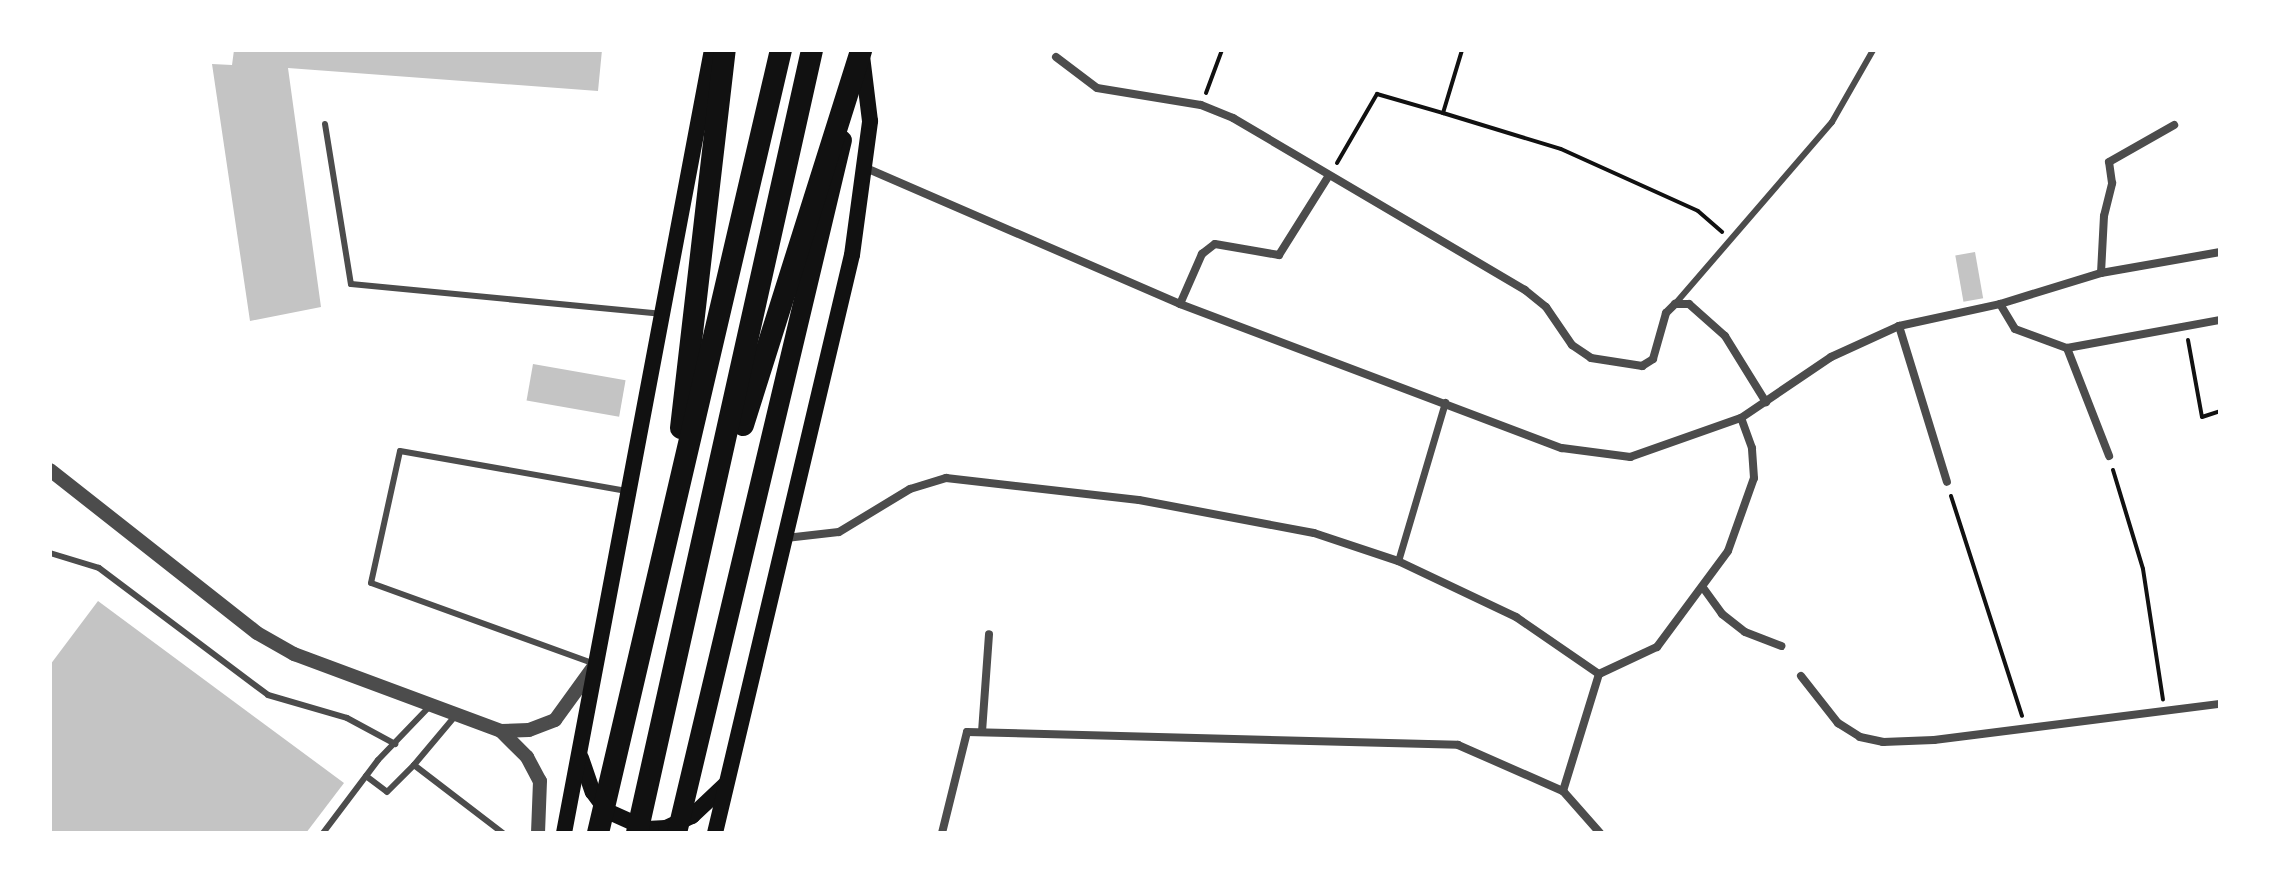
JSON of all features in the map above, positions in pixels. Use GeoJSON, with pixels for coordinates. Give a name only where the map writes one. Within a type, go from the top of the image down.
{"type":"FeatureCollection","features":[{"type":"Feature","properties":{"kind":"highway"},"geometry":{"type":"LineString","coordinates":[[669,520],[710,204],[725,50]]}},
{"type":"Feature","properties":{"kind":"highway"},"geometry":{"type":"LineString","coordinates":[[598,833],[781,50]]}},
{"type":"Feature","properties":{"kind":"highway"},"geometry":{"type":"LineString","coordinates":[[637,833],[708,528],[812,50]]}},
{"type":"Feature","properties":{"kind":"highway"},"geometry":{"type":"LineString","coordinates":[[708,528],[814,221],[861,50]]}},
{"type":"Feature","properties":{"kind":"main road"},"geometry":{"type":"LineString","coordinates":[[564,833],[712,50]]}},
{"type":"Feature","properties":{"kind":"main road"},"geometry":{"type":"LineString","coordinates":[[715,833],[852,255],[870,121],[861,50]]}},
{"type":"Feature","properties":{"kind":"main road"},"geometry":{"type":"LineString","coordinates":[[677,833],[814,221]]}},
{"type":"Feature","properties":{"kind":"main road"},"geometry":{"type":"LineString","coordinates":[[580,757],[593,792],[607,811],[647,829],[666,828],[692,816],[727,783]]}},
{"type":"Feature","properties":{"kind":"street"},"geometry":{"type":"LineString","coordinates":[[1056,57],[1097,88],[1201,105],[1233,118],[1536,298],[1572,345],[1591,358],[1642,366],[1653,359],[1666,313],[1675,304],[1700,310],[1725,336],[1766,402]]}},
{"type":"Feature","properties":{"kind":"street"},"geometry":{"type":"LineString","coordinates":[[2101,273],[2104,216],[2112,183],[2109,162],[2174,125]]}},
{"type":"Feature","properties":{"kind":"street"},"geometry":{"type":"LineString","coordinates":[[866,168],[1180,304],[1562,448],[1630,457],[1741,418],[1831,357],[1899,326],[2000,304],[2101,273],[2220,252]]}},
{"type":"Feature","properties":{"kind":"street"},"geometry":{"type":"LineString","coordinates":[[1180,304],[1202,254],[1215,244],[1279,255],[1328,177]]}},
{"type":"Feature","properties":{"kind":"street"},"geometry":{"type":"LineString","coordinates":[[2000,304],[2015,329],[2067,348],[2187,329],[2220,320]]}},
{"type":"Feature","properties":{"kind":"street"},"geometry":{"type":"LineString","coordinates":[[1899,326],[1947,482]]}},
{"type":"Feature","properties":{"kind":"street"},"geometry":{"type":"LineString","coordinates":[[2067,348],[2109,456]]}},
{"type":"Feature","properties":{"kind":"street"},"geometry":{"type":"LineString","coordinates":[[1398,561],[1445,402]]}},
{"type":"Feature","properties":{"kind":"street"},"geometry":{"type":"LineString","coordinates":[[1563,791],[1599,674],[1657,647],[1704,589],[1728,551],[1754,478],[1752,448],[1741,418]]}},
{"type":"Feature","properties":{"kind":"street"},"geometry":{"type":"LineString","coordinates":[[50,470],[257,633],[294,654],[456,715],[501,731],[529,730],[555,720],[596,665]]}},
{"type":"Feature","properties":{"kind":"street"},"geometry":{"type":"LineString","coordinates":[[783,539],[839,532],[910,489],[946,478],[1233,515],[1314,533],[1398,561],[1516,617],[1599,674]]}},
{"type":"Feature","properties":{"kind":"street"},"geometry":{"type":"LineString","coordinates":[[1704,589],[1722,614],[1745,632],[1781,646]]}},
{"type":"Feature","properties":{"kind":"street"},"geometry":{"type":"LineString","coordinates":[[982,732],[989,634]]}},
{"type":"Feature","properties":{"kind":"street"},"geometry":{"type":"LineString","coordinates":[[1801,676],[1838,723],[1860,737],[1934,740],[2026,726],[2220,704]]}},
{"type":"Feature","properties":{"kind":"street"},"geometry":{"type":"LineString","coordinates":[[501,731],[527,757],[540,781],[538,833]]}},
{"type":"Feature","properties":{"kind":"street"},"geometry":{"type":"LineString","coordinates":[[942,833],[967,732],[1458,745],[1563,791],[1600,833]]}},
{"type":"Feature","properties":{"kind":"lane"},"geometry":{"type":"LineString","coordinates":[[1675,304],[1832,122],[1873,50]]}},
{"type":"Feature","properties":{"kind":"lane"},"geometry":{"type":"LineString","coordinates":[[325,124],[351,284],[661,314]]}},
{"type":"Feature","properties":{"kind":"lane"},"geometry":{"type":"LineString","coordinates":[[596,665],[371,583],[400,451],[631,491]]}},
{"type":"Feature","properties":{"kind":"lane"},"geometry":{"type":"LineString","coordinates":[[50,553],[99,568],[268,695],[347,718],[395,744]]}},
{"type":"Feature","properties":{"kind":"lane"},"geometry":{"type":"LineString","coordinates":[[323,833],[366,776],[431,705]]}},
{"type":"Feature","properties":{"kind":"lane"},"geometry":{"type":"LineString","coordinates":[[366,776],[387,792],[456,715]]}},
{"type":"Feature","properties":{"kind":"lane"},"geometry":{"type":"LineString","coordinates":[[414,765],[503,833]]}},
{"type":"Feature","properties":{"kind":"path"},"geometry":{"type":"LineString","coordinates":[[912,50],[955,50]]}},
{"type":"Feature","properties":{"kind":"path"},"geometry":{"type":"LineString","coordinates":[[1201,105],[1222,50]]}},
{"type":"Feature","properties":{"kind":"path"},"geometry":{"type":"LineString","coordinates":[[1443,113],[1462,50]]}},
{"type":"Feature","properties":{"kind":"path"},"geometry":{"type":"LineString","coordinates":[[1328,177],[1377,94],[1561,149],[1632,185],[1672,198],[1698,211],[1729,238]]}},
{"type":"Feature","properties":{"kind":"path"},"geometry":{"type":"LineString","coordinates":[[2187,329],[2202,417],[2220,411]]}},
{"type":"Feature","properties":{"kind":"path"},"geometry":{"type":"LineString","coordinates":[[2109,456],[2143,569],[2164,710]]}},
{"type":"Feature","properties":{"kind":"path"},"geometry":{"type":"LineString","coordinates":[[1947,482],[2026,726]]}},
{"type":"Feature","properties":{"kind":"building"},"geometry":{"type":"Polygon","coordinates":[[[234,50],[602,50],[598,91],[288,68],[321,307],[250,321],[212,64],[232,65],[234,50]]]}},
{"type":"Feature","properties":{"kind":"building"},"geometry":{"type":"Polygon","coordinates":[[[1975,252],[1983,298],[1963,302],[1955,255],[1975,252]]]}},
{"type":"Feature","properties":{"kind":"building"},"geometry":{"type":"Polygon","coordinates":[[[533,364],[626,380],[619,417],[527,400],[533,364]]]}},
{"type":"Feature","properties":{"kind":"building"},"geometry":{"type":"Polygon","coordinates":[[[98,601],[344,783],[306,833],[50,833],[50,665],[98,601]]]}}]}
